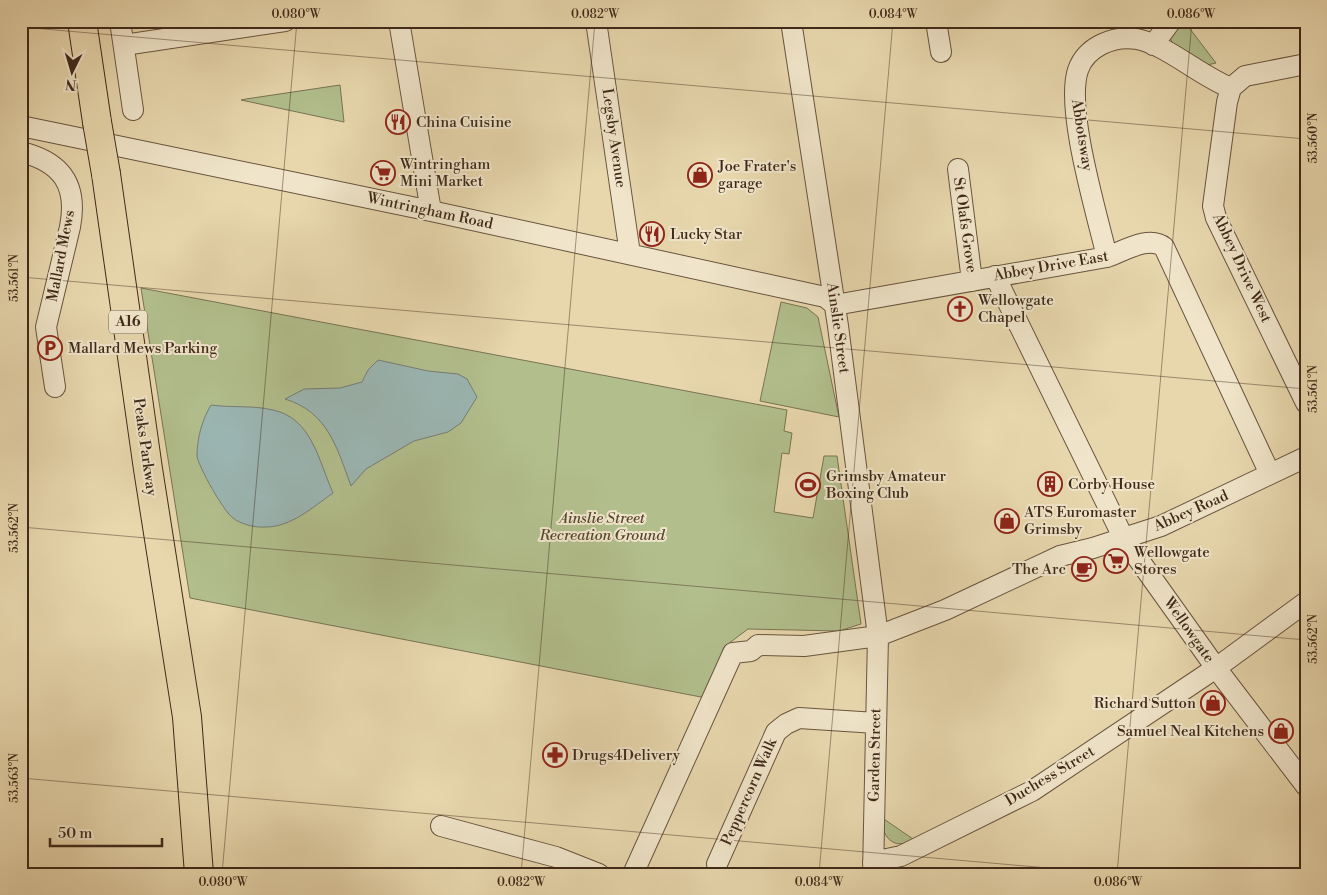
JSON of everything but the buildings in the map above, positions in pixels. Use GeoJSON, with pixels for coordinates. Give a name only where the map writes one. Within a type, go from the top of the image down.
{"type":"FeatureCollection","features":[{"type":"Feature","properties":{"kind":"highway","name":"Peaks Parkway"},"geometry":{"type":"LineString","coordinates":[[82,21],[148,470],[188,717],[199,874]]}},
{"type":"Feature","properties":{"kind":"street"},"geometry":{"type":"LineString","coordinates":[[120,21],[133,110]]}},
{"type":"Feature","properties":{"kind":"street"},"geometry":{"type":"LineString","coordinates":[[124,45],[286,21]]}},
{"type":"Feature","properties":{"kind":"street"},"geometry":{"type":"LineString","coordinates":[[399,21],[431,211]]}},
{"type":"Feature","properties":{"kind":"street","name":"Legsby Avenue"},"geometry":{"type":"LineString","coordinates":[[596,21],[630,254]]}},
{"type":"Feature","properties":{"kind":"street","name":"Ainslie Street"},"geometry":{"type":"LineString","coordinates":[[792,21],[835,305],[878,636]]}},
{"type":"Feature","properties":{"kind":"street"},"geometry":{"type":"LineString","coordinates":[[936,21],[941,52]]}},
{"type":"Feature","properties":{"kind":"street"},"geometry":{"type":"LineString","coordinates":[[1153,44],[1171,21]]}},
{"type":"Feature","properties":{"kind":"street","name":"Abbotsway"},"geometry":{"type":"LineString","coordinates":[[1108,257],[1079,135],[1076,80],[1078,70],[1089,53],[1106,42],[1134,39],[1153,44],[1213,81],[1231,88]]}},
{"type":"Feature","properties":{"kind":"street"},"geometry":{"type":"LineString","coordinates":[[1231,88],[1245,76],[1306,64]]}},
{"type":"Feature","properties":{"kind":"street","name":"Abbey Drive West"},"geometry":{"type":"LineString","coordinates":[[1231,88],[1227,102],[1213,206],[1216,218],[1306,403]]}},
{"type":"Feature","properties":{"kind":"street","name":"Wintringham Road"},"geometry":{"type":"LineString","coordinates":[[21,126],[431,211],[824,296],[835,305]]}},
{"type":"Feature","properties":{"kind":"street","name":"Mallard Mews"},"geometry":{"type":"LineString","coordinates":[[21,152],[36,156],[57,168],[69,187],[71,200],[70,227],[46,327],[55,387]]}},
{"type":"Feature","properties":{"kind":"street","name":"St Olafs Grove"},"geometry":{"type":"LineString","coordinates":[[958,169],[972,281]]}},
{"type":"Feature","properties":{"kind":"street","name":"Abbey Drive East"},"geometry":{"type":"LineString","coordinates":[[835,305],[1108,257],[1150,241],[1158,242],[1164,247],[1270,474]]}},
{"type":"Feature","properties":{"kind":"street","name":"Wellowgate"},"geometry":{"type":"LineString","coordinates":[[995,276],[1124,539],[1216,668],[1306,786]]}},
{"type":"Feature","properties":{"kind":"street","name":"Abbey Road"},"geometry":{"type":"LineString","coordinates":[[633,874],[733,653],[751,651],[758,644],[804,646],[878,636],[945,610],[1060,556],[1124,539],[1197,510],[1306,457]]}},
{"type":"Feature","properties":{"kind":"street","name":"Duchess Street"},"geometry":{"type":"LineString","coordinates":[[873,868],[1032,792],[1216,668],[1306,602]]}},
{"type":"Feature","properties":{"kind":"street","name":"Garden Street"},"geometry":{"type":"LineString","coordinates":[[873,868],[878,636]]}},
{"type":"Feature","properties":{"kind":"street","name":"Peppercorn Walk"},"geometry":{"type":"LineString","coordinates":[[717,864],[776,732],[786,724],[799,718],[876,723]]}},
{"type":"Feature","properties":{"kind":"street"},"geometry":{"type":"LineString","coordinates":[[441,826],[556,857],[599,874]]}},
{"type":"Feature","properties":{"kind":"green space"},"geometry":{"type":"Polygon","coordinates":[[[1179,21],[1184,21],[1216,63],[1207,65],[1172,43],[1170,37],[1179,21]]]}},
{"type":"Feature","properties":{"kind":"green space"},"geometry":{"type":"Polygon","coordinates":[[[340,85],[344,122],[241,100],[246,99],[340,85]]]}},
{"type":"Feature","properties":{"kind":"green space","name":"Ainslie Street Recreation Ground"},"geometry":{"type":"Polygon","coordinates":[[[141,288],[787,410],[784,431],[792,433],[789,454],[782,453],[774,512],[813,518],[824,456],[837,456],[861,624],[839,631],[748,629],[724,647],[706,698],[190,598],[141,288]]]}},
{"type":"Feature","properties":{"kind":"green space"},"geometry":{"type":"Polygon","coordinates":[[[781,302],[807,308],[818,317],[839,417],[760,401],[781,302]]]}},
{"type":"Feature","properties":{"kind":"green space"},"geometry":{"type":"Polygon","coordinates":[[[881,817],[913,839],[900,844],[890,840],[883,830],[881,817]]]}},
{"type":"Feature","properties":{"kind":"water"},"geometry":{"type":"Polygon","coordinates":[[[378,360],[428,371],[458,374],[467,379],[477,397],[461,423],[448,432],[414,441],[366,469],[351,486],[335,445],[321,422],[300,405],[285,399],[304,389],[340,388],[362,382],[368,370],[378,360]]]}},
{"type":"Feature","properties":{"kind":"water"},"geometry":{"type":"Polygon","coordinates":[[[211,405],[265,408],[286,415],[297,422],[312,443],[333,493],[284,524],[262,527],[253,526],[233,518],[212,489],[197,456],[201,429],[211,405]]]}},
{"type":"Feature","properties":{"kind":"place","name":"China Cuisine"},"geometry":{"type":"Point","coordinates":[398,122]}},
{"type":"Feature","properties":{"kind":"place","name":"Wintringham Mini Market"},"geometry":{"type":"Point","coordinates":[383,173]}},
{"type":"Feature","properties":{"kind":"place","name":"Joe Frater's garage"},"geometry":{"type":"Point","coordinates":[700,175]}},
{"type":"Feature","properties":{"kind":"place","name":"Lucky Star"},"geometry":{"type":"Point","coordinates":[652,234]}},
{"type":"Feature","properties":{"kind":"place","name":"Wellowgate Chapel"},"geometry":{"type":"Point","coordinates":[960,309]}},
{"type":"Feature","properties":{"kind":"place","name":"Mallard Mews Parking"},"geometry":{"type":"Point","coordinates":[50,348]}},
{"type":"Feature","properties":{"kind":"place","name":"Corby House"},"geometry":{"type":"Point","coordinates":[1050,484]}},
{"type":"Feature","properties":{"kind":"place","name":"Grimsby Amateur Boxing Club"},"geometry":{"type":"Point","coordinates":[808,485]}},
{"type":"Feature","properties":{"kind":"place","name":"ATS Euromaster Grimsby"},"geometry":{"type":"Point","coordinates":[1007,521]}},
{"type":"Feature","properties":{"kind":"place","name":"Wellowgate Stores"},"geometry":{"type":"Point","coordinates":[1116,561]}},
{"type":"Feature","properties":{"kind":"place","name":"The Arc"},"geometry":{"type":"Point","coordinates":[1084,569]}},
{"type":"Feature","properties":{"kind":"place","name":"Richard Sutton"},"geometry":{"type":"Point","coordinates":[1213,703]}},
{"type":"Feature","properties":{"kind":"place","name":"Samuel Neal Kitchens"},"geometry":{"type":"Point","coordinates":[1281,731]}},
{"type":"Feature","properties":{"kind":"place","name":"Drugs4Delivery"},"geometry":{"type":"Point","coordinates":[555,755]}}]}
